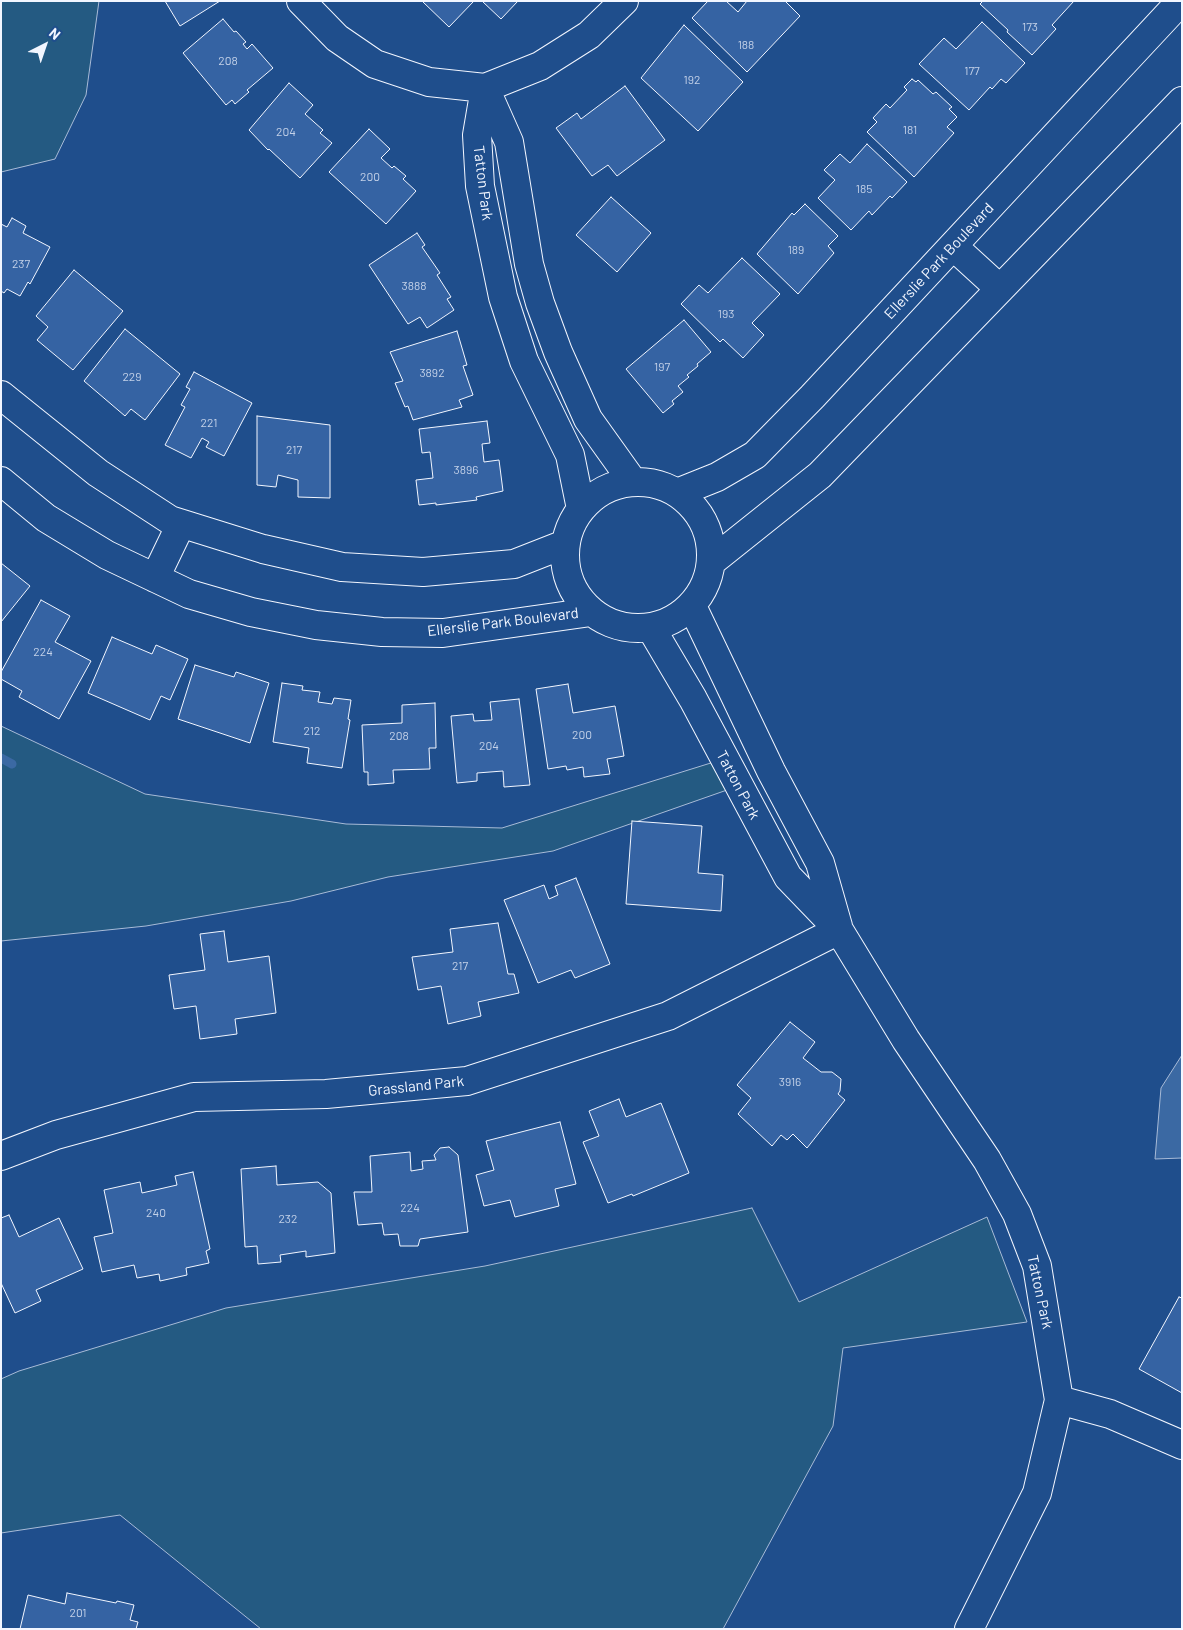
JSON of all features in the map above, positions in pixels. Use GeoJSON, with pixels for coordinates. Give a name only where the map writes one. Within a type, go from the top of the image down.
{"type":"FeatureCollection","features":[{"type":"Feature","properties":{"kind":"street"},"geometry":{"type":"LineString","coordinates":[[301,1],[337,38],[375,64],[429,82],[485,88],[540,66],[589,35],[624,1]]}},
{"type":"Feature","properties":{"kind":"street","name":"Ellerslie Park Boulevard"},"geometry":{"type":"LineString","coordinates":[[677,493],[717,477],[755,455],[812,397],[1181,1]]}},
{"type":"Feature","properties":{"kind":"street","name":"Tatton Park"},"geometry":{"type":"LineString","coordinates":[[485,88],[509,142],[529,264],[540,303],[558,352],[588,419],[633,482]]}},
{"type":"Feature","properties":{"kind":"street","name":"Tatton Park"},"geometry":{"type":"LineString","coordinates":[[485,88],[477,135],[480,186],[503,297],[524,361],[570,455],[581,509]]}},
{"type":"Feature","properties":{"kind":"street"},"geometry":{"type":"LineString","coordinates":[[712,562],[820,475],[1182,101]]}},
{"type":"Feature","properties":{"kind":"street"},"geometry":{"type":"LineString","coordinates":[[953,246],[1000,289]]}},
{"type":"Feature","properties":{"kind":"street"},"geometry":{"type":"LineString","coordinates":[[1,395],[98,473],[170,520],[263,549],[342,567],[423,572],[514,564],[565,544]]}},
{"type":"Feature","properties":{"kind":"street","name":"Ellerslie Park Boulevard"},"geometry":{"type":"LineString","coordinates":[[1,481],[46,518],[107,555],[189,594],[251,612],[316,625],[382,632],[443,632],[591,612]]}},
{"type":"Feature","properties":{"kind":"street"},"geometry":{"type":"LineString","coordinates":[[633,482],[664,486],[677,493],[692,506],[704,523],[710,542],[712,562],[705,585],[692,606],[673,620],[651,628],[630,629],[609,623],[591,612],[574,592],[566,569],[565,544],[571,525],[581,509],[596,495],[614,486],[633,482]]}},
{"type":"Feature","properties":{"kind":"street"},"geometry":{"type":"LineString","coordinates":[[155,578],[181,524]]}},
{"type":"Feature","properties":{"kind":"street","name":"Tatton Park"},"geometry":{"type":"LineString","coordinates":[[692,606],[770,771],[820,863],[839,930]]}},
{"type":"Feature","properties":{"kind":"street","name":"Tatton Park"},"geometry":{"type":"LineString","coordinates":[[651,628],[693,699],[788,877],[839,930],[906,1040],[987,1160],[1017,1214],[1037,1266],[1058,1400],[1037,1493],[969,1629]]}},
{"type":"Feature","properties":{"kind":"street"},"geometry":{"type":"LineString","coordinates":[[740,788],[770,771]]}},
{"type":"Feature","properties":{"kind":"street","name":"Grassland Park"},"geometry":{"type":"LineString","coordinates":[[1,1156],[56,1135],[194,1097],[326,1094],[467,1081],[668,1016],[839,930]]}},
{"type":"Feature","properties":{"kind":"street"},"geometry":{"type":"LineString","coordinates":[[1058,1400],[1110,1414],[1182,1445]]}},
{"type":"Feature","properties":{"kind":"shaded area"},"geometry":{"type":"Polygon","coordinates":[[[1,1],[99,1],[86,95],[55,159],[1,172],[1,1]]]}},
{"type":"Feature","properties":{"kind":"shaded area"},"geometry":{"type":"Polygon","coordinates":[[[1,726],[145,794],[346,824],[502,828],[714,762],[727,790],[553,851],[388,877],[291,901],[146,926],[1,941],[1,726]]]}},
{"type":"Feature","properties":{"kind":"shaded area"},"geometry":{"type":"Polygon","coordinates":[[[1182,1055],[1182,1158],[1155,1159],[1161,1088],[1182,1055]]]}},
{"type":"Feature","properties":{"kind":"shaded area"},"geometry":{"type":"Polygon","coordinates":[[[752,1208],[799,1302],[987,1217],[1027,1322],[843,1348],[833,1426],[723,1629],[261,1629],[120,1515],[1,1533],[1,1379],[19,1371],[226,1308],[485,1266],[752,1208]]]}},
{"type":"Feature","properties":{"kind":"building"},"geometry":{"type":"Polygon","coordinates":[[[165,1],[220,1],[180,26],[165,1]]]}},
{"type":"Feature","properties":{"kind":"building"},"geometry":{"type":"Polygon","coordinates":[[[422,1],[474,1],[449,27],[422,1]]]}},
{"type":"Feature","properties":{"kind":"building"},"geometry":{"type":"Polygon","coordinates":[[[482,1],[518,1],[501,19],[482,1]]]}},
{"type":"Feature","properties":{"kind":"building"},"geometry":{"type":"Polygon","coordinates":[[[708,1],[726,1],[738,12],[747,1],[785,1],[800,16],[747,72],[692,18],[708,1]]]}},
{"type":"Feature","properties":{"kind":"building"},"geometry":{"type":"Polygon","coordinates":[[[983,1],[1074,1],[1052,25],[1056,29],[1032,55],[980,4],[983,1]]]}},
{"type":"Feature","properties":{"kind":"building"},"geometry":{"type":"Polygon","coordinates":[[[223,19],[246,42],[243,44],[247,49],[252,44],[273,68],[247,90],[249,92],[235,104],[232,100],[226,105],[183,53],[223,19]]]}},
{"type":"Feature","properties":{"kind":"building"},"geometry":{"type":"Polygon","coordinates":[[[982,22],[1025,63],[1006,83],[1001,79],[992,89],[990,87],[969,110],[919,64],[944,38],[956,49],[982,22]]]}},
{"type":"Feature","properties":{"kind":"building"},"geometry":{"type":"Polygon","coordinates":[[[684,25],[743,82],[698,131],[641,78],[684,25]]]}},
{"type":"Feature","properties":{"kind":"building"},"geometry":{"type":"Polygon","coordinates":[[[912,79],[916,82],[918,80],[933,94],[936,92],[952,107],[949,109],[957,117],[947,127],[954,133],[914,177],[867,132],[877,122],[873,118],[886,104],[890,108],[907,90],[904,87],[912,79]]]}},
{"type":"Feature","properties":{"kind":"building"},"geometry":{"type":"Polygon","coordinates":[[[289,83],[313,105],[305,114],[323,130],[320,133],[332,143],[300,178],[268,150],[249,130],[289,83]]]}},
{"type":"Feature","properties":{"kind":"building"},"geometry":{"type":"Polygon","coordinates":[[[625,86],[665,140],[617,176],[608,165],[592,176],[556,128],[577,113],[581,119],[625,86]]]}},
{"type":"Feature","properties":{"kind":"building"},"geometry":{"type":"Polygon","coordinates":[[[369,129],[390,149],[381,158],[392,168],[394,166],[406,176],[403,179],[416,191],[386,224],[329,172],[369,129]]]}},
{"type":"Feature","properties":{"kind":"building"},"geometry":{"type":"Polygon","coordinates":[[[867,144],[907,182],[872,215],[869,211],[851,230],[818,198],[835,180],[824,170],[840,154],[850,163],[867,144]]]}},
{"type":"Feature","properties":{"kind":"building"},"geometry":{"type":"Polygon","coordinates":[[[611,197],[651,233],[617,272],[576,235],[611,197]]]}},
{"type":"Feature","properties":{"kind":"building"},"geometry":{"type":"Polygon","coordinates":[[[805,204],[838,236],[828,246],[834,253],[798,294],[757,254],[792,213],[794,215],[805,204]]]}},
{"type":"Feature","properties":{"kind":"building"},"geometry":{"type":"Polygon","coordinates":[[[12,218],[26,226],[23,233],[50,247],[30,284],[28,282],[20,296],[7,289],[4,293],[1,291],[1,224],[7,227],[12,218]]]}},
{"type":"Feature","properties":{"kind":"building"},"geometry":{"type":"Polygon","coordinates":[[[417,233],[425,245],[422,247],[440,273],[437,275],[451,297],[447,299],[454,310],[427,328],[420,317],[408,324],[369,265],[417,233]]]}},
{"type":"Feature","properties":{"kind":"building"},"geometry":{"type":"Polygon","coordinates":[[[742,258],[780,294],[752,323],[764,335],[743,358],[723,339],[720,342],[681,304],[699,285],[708,293],[742,258]]]}},
{"type":"Feature","properties":{"kind":"building"},"geometry":{"type":"Polygon","coordinates":[[[74,270],[123,311],[73,370],[37,340],[48,327],[36,316],[74,270]]]}},
{"type":"Feature","properties":{"kind":"building"},"geometry":{"type":"Polygon","coordinates":[[[684,320],[711,352],[697,364],[698,366],[687,375],[689,377],[678,386],[683,392],[672,401],[674,404],[663,413],[626,369],[684,320]]]}},
{"type":"Feature","properties":{"kind":"building"},"geometry":{"type":"Polygon","coordinates":[[[125,329],[180,374],[145,420],[131,409],[125,416],[84,381],[125,329]]]}},
{"type":"Feature","properties":{"kind":"building"},"geometry":{"type":"Polygon","coordinates":[[[457,331],[467,365],[463,366],[473,395],[459,400],[462,407],[413,420],[408,406],[405,407],[395,383],[403,381],[390,352],[457,331]]]}},
{"type":"Feature","properties":{"kind":"building"},"geometry":{"type":"Polygon","coordinates":[[[194,372],[252,403],[224,456],[206,447],[209,442],[202,438],[191,458],[165,445],[185,407],[181,405],[190,389],[186,387],[194,372]]]}},
{"type":"Feature","properties":{"kind":"building"},"geometry":{"type":"Polygon","coordinates":[[[257,416],[330,425],[330,498],[298,497],[298,480],[278,475],[276,487],[257,485],[257,416]]]}},
{"type":"Feature","properties":{"kind":"building"},"geometry":{"type":"Polygon","coordinates":[[[487,421],[490,443],[482,444],[484,462],[499,460],[503,491],[476,497],[477,500],[419,505],[416,480],[433,478],[430,452],[422,453],[419,429],[487,421]]]}},
{"type":"Feature","properties":{"kind":"building"},"geometry":{"type":"Polygon","coordinates":[[[1,563],[30,586],[1,622],[1,563]]]}},
{"type":"Feature","properties":{"kind":"building"},"geometry":{"type":"Polygon","coordinates":[[[41,600],[70,616],[55,642],[91,661],[59,719],[19,697],[22,691],[1,679],[1,672],[41,600]]]}},
{"type":"Feature","properties":{"kind":"building"},"geometry":{"type":"Polygon","coordinates":[[[112,637],[152,654],[156,645],[188,659],[170,700],[161,696],[150,720],[88,693],[112,637]]]}},
{"type":"Feature","properties":{"kind":"building"},"geometry":{"type":"Polygon","coordinates":[[[195,665],[234,677],[236,672],[269,683],[250,743],[178,719],[195,665]]]}},
{"type":"Feature","properties":{"kind":"building"},"geometry":{"type":"Polygon","coordinates":[[[282,683],[303,686],[302,690],[320,692],[318,702],[332,704],[334,698],[351,700],[348,719],[350,720],[342,768],[307,763],[309,748],[273,742],[282,683]]]}},
{"type":"Feature","properties":{"kind":"building"},"geometry":{"type":"Polygon","coordinates":[[[568,684],[573,713],[615,706],[624,756],[607,759],[610,774],[584,777],[583,767],[567,770],[566,766],[548,769],[536,689],[568,684]]]}},
{"type":"Feature","properties":{"kind":"building"},"geometry":{"type":"Polygon","coordinates":[[[519,699],[530,785],[504,787],[503,771],[477,773],[477,781],[457,783],[451,716],[473,714],[474,721],[492,720],[490,702],[519,699]]]}},
{"type":"Feature","properties":{"kind":"building"},"geometry":{"type":"Polygon","coordinates":[[[435,703],[436,748],[429,748],[430,769],[393,770],[394,783],[368,785],[368,772],[364,772],[362,725],[402,723],[402,705],[435,703]]]}},
{"type":"Feature","properties":{"kind":"building"},"geometry":{"type":"Polygon","coordinates":[[[632,821],[702,826],[698,873],[723,875],[721,911],[626,904],[632,821]]]}},
{"type":"Feature","properties":{"kind":"building"},"geometry":{"type":"Polygon","coordinates":[[[576,878],[610,964],[575,978],[571,970],[538,983],[504,900],[544,885],[549,899],[558,895],[555,886],[576,878]]]}},
{"type":"Feature","properties":{"kind":"building"},"geometry":{"type":"Polygon","coordinates":[[[498,923],[508,974],[514,974],[519,993],[478,1002],[481,1016],[448,1024],[441,986],[418,990],[412,957],[453,952],[450,929],[498,923]]]}},
{"type":"Feature","properties":{"kind":"building"},"geometry":{"type":"Polygon","coordinates":[[[224,931],[228,962],[269,956],[276,1013],[235,1019],[237,1034],[200,1039],[196,1006],[174,1009],[169,975],[205,970],[200,934],[224,931]]]}},
{"type":"Feature","properties":{"kind":"building"},"geometry":{"type":"Polygon","coordinates":[[[790,1022],[815,1042],[803,1058],[821,1072],[832,1072],[841,1079],[838,1094],[845,1100],[807,1148],[793,1134],[787,1140],[781,1135],[772,1146],[738,1114],[751,1098],[737,1085],[790,1022]]]}},
{"type":"Feature","properties":{"kind":"building"},"geometry":{"type":"Polygon","coordinates":[[[619,1099],[626,1117],[661,1103],[689,1173],[633,1196],[632,1194],[608,1203],[583,1142],[599,1136],[589,1111],[619,1099]]]}},
{"type":"Feature","properties":{"kind":"building"},"geometry":{"type":"Polygon","coordinates":[[[560,1122],[576,1184],[555,1189],[559,1206],[515,1217],[510,1200],[484,1206],[476,1175],[494,1170],[486,1141],[560,1122]]]}},
{"type":"Feature","properties":{"kind":"building"},"geometry":{"type":"Polygon","coordinates":[[[449,1147],[458,1155],[468,1232],[420,1239],[418,1246],[400,1246],[398,1234],[384,1235],[382,1223],[358,1225],[354,1192],[372,1192],[370,1156],[410,1152],[411,1171],[423,1169],[422,1161],[436,1160],[434,1155],[440,1148],[449,1147]]]}},
{"type":"Feature","properties":{"kind":"building"},"geometry":{"type":"Polygon","coordinates":[[[276,1166],[277,1185],[318,1182],[331,1193],[335,1253],[306,1257],[306,1251],[280,1255],[281,1262],[258,1264],[257,1246],[245,1247],[241,1169],[276,1166]]]}},
{"type":"Feature","properties":{"kind":"building"},"geometry":{"type":"Polygon","coordinates":[[[193,1172],[210,1249],[206,1251],[209,1263],[186,1268],[187,1275],[160,1281],[159,1274],[137,1278],[134,1265],[102,1272],[94,1237],[113,1233],[104,1190],[140,1182],[142,1193],[177,1185],[175,1176],[193,1172]]]}},
{"type":"Feature","properties":{"kind":"building"},"geometry":{"type":"Polygon","coordinates":[[[9,1215],[19,1237],[59,1218],[83,1269],[36,1290],[41,1301],[15,1313],[1,1283],[1,1218],[9,1215]]]}},
{"type":"Feature","properties":{"kind":"building"},"geometry":{"type":"Polygon","coordinates":[[[1179,1297],[1182,1298],[1182,1393],[1139,1369],[1179,1297]]]}},
{"type":"Feature","properties":{"kind":"building"},"geometry":{"type":"Polygon","coordinates":[[[67,1593],[134,1605],[130,1620],[138,1622],[136,1629],[20,1629],[28,1595],[65,1604],[67,1593]]]}},
{"type":"Feature","properties":{"kind":"waterway"},"geometry":{"type":"LineString","coordinates":[[1,758],[12,764]]}}]}
